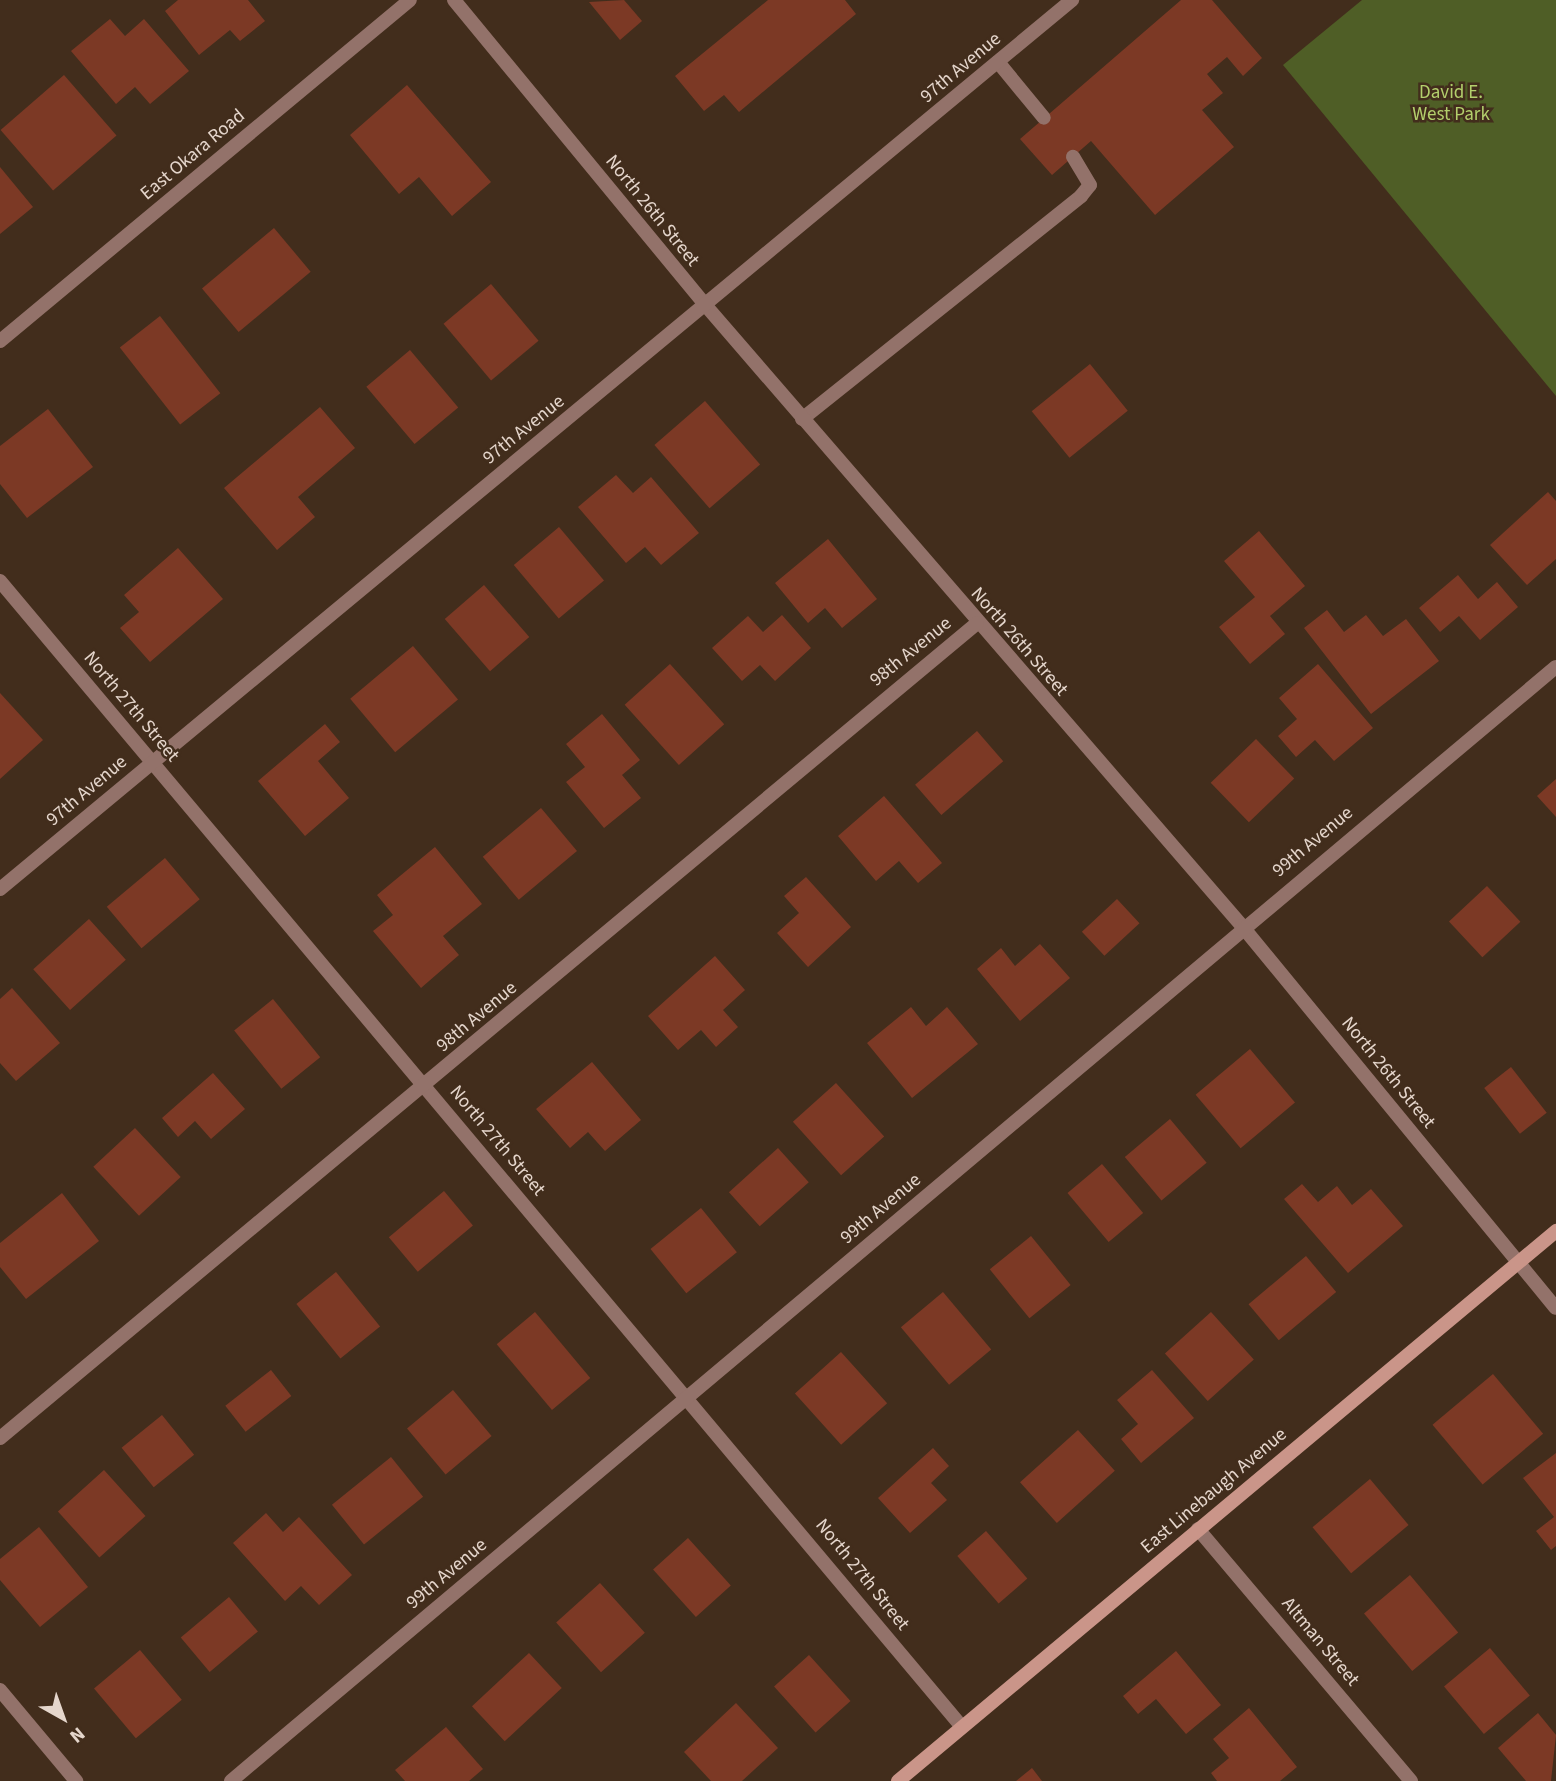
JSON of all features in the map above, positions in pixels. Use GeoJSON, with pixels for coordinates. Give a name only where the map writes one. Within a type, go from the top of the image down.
{"type":"FeatureCollection","features":[{"type":"Feature","properties":{"kind":"street","name":"East Okara Road"},"geometry":{"type":"LineString","coordinates":[[0,341],[410,0]]}},
{"type":"Feature","properties":{"kind":"street","name":"North 26th Street"},"geometry":{"type":"LineString","coordinates":[[454,0],[802,419],[1242,926],[1556,1308]]}},
{"type":"Feature","properties":{"kind":"street","name":"97th Avenue"},"geometry":{"type":"LineString","coordinates":[[0,889],[707,307],[1072,0]]}},
{"type":"Feature","properties":{"kind":"street"},"geometry":{"type":"LineString","coordinates":[[998,62],[1044,118]]}},
{"type":"Feature","properties":{"kind":"street"},"geometry":{"type":"LineString","coordinates":[[802,419],[1090,185],[1073,156]]}},
{"type":"Feature","properties":{"kind":"street","name":"North 27th Street"},"geometry":{"type":"LineString","coordinates":[[0,581],[689,1396],[962,1727]]}},
{"type":"Feature","properties":{"kind":"street","name":"98th Avenue"},"geometry":{"type":"LineString","coordinates":[[0,1438],[977,623]]}},
{"type":"Feature","properties":{"kind":"street","name":"99th Avenue"},"geometry":{"type":"LineString","coordinates":[[231,1781],[1242,926],[1556,667]]}},
{"type":"Feature","properties":{"kind":"street","name":"East Linebaugh Avenue"},"geometry":{"type":"LineString","coordinates":[[898,1781],[1556,1231]]}},
{"type":"Feature","properties":{"kind":"street","name":"Altman Street"},"geometry":{"type":"LineString","coordinates":[[1198,1529],[1411,1781]]}},
{"type":"Feature","properties":{"kind":"street"},"geometry":{"type":"LineString","coordinates":[[0,1690],[76,1781]]}},
{"type":"Feature","properties":{"kind":"green space","name":"David E. West Park"},"geometry":{"type":"Polygon","coordinates":[[[1362,0],[1556,0],[1556,396],[1283,65],[1362,0]]]}},
{"type":"Feature","properties":{"kind":"building"},"geometry":{"type":"Polygon","coordinates":[[[178,0],[248,0],[265,21],[240,41],[230,30],[199,55],[165,11],[178,0]]]}},
{"type":"Feature","properties":{"kind":"building"},"geometry":{"type":"Polygon","coordinates":[[[624,0],[642,21],[620,40],[589,2],[624,0]]]}},
{"type":"Feature","properties":{"kind":"building"},"geometry":{"type":"Polygon","coordinates":[[[768,0],[845,0],[856,14],[739,112],[724,95],[704,111],[675,76],[768,0]]]}},
{"type":"Feature","properties":{"kind":"building"},"geometry":{"type":"Polygon","coordinates":[[[1181,0],[1212,0],[1262,58],[1243,76],[1227,57],[1207,74],[1223,93],[1202,110],[1234,147],[1155,215],[1091,141],[1052,175],[1020,139],[1181,0]]]}},
{"type":"Feature","properties":{"kind":"building"},"geometry":{"type":"Polygon","coordinates":[[[110,19],[125,36],[144,19],[189,71],[150,104],[135,87],[116,104],[71,51],[110,19]]]}},
{"type":"Feature","properties":{"kind":"building"},"geometry":{"type":"Polygon","coordinates":[[[64,75],[116,135],[53,190],[1,130],[64,75]]]}},
{"type":"Feature","properties":{"kind":"building"},"geometry":{"type":"Polygon","coordinates":[[[407,85],[491,182],[452,216],[419,177],[399,194],[350,135],[407,85]]]}},
{"type":"Feature","properties":{"kind":"building"},"geometry":{"type":"Polygon","coordinates":[[[0,167],[33,207],[0,234],[0,167]]]}},
{"type":"Feature","properties":{"kind":"building"},"geometry":{"type":"Polygon","coordinates":[[[274,228],[311,272],[239,332],[202,288],[274,228]]]}},
{"type":"Feature","properties":{"kind":"building"},"geometry":{"type":"Polygon","coordinates":[[[491,284],[539,341],[491,381],[444,324],[491,284]]]}},
{"type":"Feature","properties":{"kind":"building"},"geometry":{"type":"Polygon","coordinates":[[[160,316],[220,393],[180,425],[120,347],[160,316]]]}},
{"type":"Feature","properties":{"kind":"building"},"geometry":{"type":"Polygon","coordinates":[[[410,350],[458,407],[415,444],[366,387],[410,350]]]}},
{"type":"Feature","properties":{"kind":"building"},"geometry":{"type":"Polygon","coordinates":[[[1090,364],[1128,411],[1069,458],[1032,411],[1090,364]]]}},
{"type":"Feature","properties":{"kind":"building"},"geometry":{"type":"Polygon","coordinates":[[[705,401],[760,464],[710,508],[654,445],[705,401]]]}},
{"type":"Feature","properties":{"kind":"building"},"geometry":{"type":"Polygon","coordinates":[[[320,407],[355,448],[298,497],[315,517],[277,550],[224,488],[320,407]]]}},
{"type":"Feature","properties":{"kind":"building"},"geometry":{"type":"Polygon","coordinates":[[[48,409],[93,467],[27,518],[0,484],[0,446],[48,409]]]}},
{"type":"Feature","properties":{"kind":"building"},"geometry":{"type":"Polygon","coordinates":[[[616,475],[633,493],[651,477],[699,533],[661,565],[645,547],[626,563],[578,507],[616,475]]]}},
{"type":"Feature","properties":{"kind":"building"},"geometry":{"type":"Polygon","coordinates":[[[1548,492],[1556,501],[1556,559],[1527,585],[1490,545],[1548,492]]]}},
{"type":"Feature","properties":{"kind":"building"},"geometry":{"type":"Polygon","coordinates":[[[559,527],[604,581],[559,619],[514,565],[559,527]]]}},
{"type":"Feature","properties":{"kind":"building"},"geometry":{"type":"Polygon","coordinates":[[[1259,531],[1305,586],[1270,616],[1285,634],[1250,664],[1219,627],[1255,597],[1224,561],[1259,531]]]}},
{"type":"Feature","properties":{"kind":"building"},"geometry":{"type":"Polygon","coordinates":[[[828,539],[877,599],[842,628],[825,608],[808,623],[775,583],[828,539]]]}},
{"type":"Feature","properties":{"kind":"building"},"geometry":{"type":"Polygon","coordinates":[[[178,548],[223,599],[150,662],[120,628],[139,612],[124,595],[178,548]]]}},
{"type":"Feature","properties":{"kind":"building"},"geometry":{"type":"Polygon","coordinates":[[[1458,575],[1478,599],[1497,582],[1518,607],[1480,640],[1459,616],[1440,632],[1419,608],[1458,575]]]}},
{"type":"Feature","properties":{"kind":"building"},"geometry":{"type":"Polygon","coordinates":[[[484,585],[529,637],[490,671],[445,619],[484,585]]]}},
{"type":"Feature","properties":{"kind":"building"},"geometry":{"type":"Polygon","coordinates":[[[1327,610],[1344,632],[1366,615],[1383,636],[1406,619],[1439,661],[1371,714],[1304,628],[1327,610]]]}},
{"type":"Feature","properties":{"kind":"building"},"geometry":{"type":"Polygon","coordinates":[[[782,615],[811,648],[775,681],[760,665],[742,681],[712,648],[748,616],[763,632],[782,615]]]}},
{"type":"Feature","properties":{"kind":"building"},"geometry":{"type":"Polygon","coordinates":[[[413,646],[458,700],[395,752],[350,699],[413,646]]]}},
{"type":"Feature","properties":{"kind":"building"},"geometry":{"type":"Polygon","coordinates":[[[670,664],[724,724],[679,765],[625,705],[670,664]]]}},
{"type":"Feature","properties":{"kind":"building"},"geometry":{"type":"Polygon","coordinates":[[[1318,664],[1373,728],[1334,761],[1315,740],[1296,757],[1278,736],[1297,719],[1279,698],[1318,664]]]}},
{"type":"Feature","properties":{"kind":"building"},"geometry":{"type":"Polygon","coordinates":[[[0,693],[43,740],[0,779],[0,693]]]}},
{"type":"Feature","properties":{"kind":"building"},"geometry":{"type":"Polygon","coordinates":[[[602,714],[640,760],[622,775],[641,798],[604,828],[566,782],[585,767],[566,744],[602,714]]]}},
{"type":"Feature","properties":{"kind":"building"},"geometry":{"type":"Polygon","coordinates":[[[325,724],[340,742],[318,761],[349,798],[305,836],[258,781],[325,724]]]}},
{"type":"Feature","properties":{"kind":"building"},"geometry":{"type":"Polygon","coordinates":[[[977,731],[1003,761],[941,815],[915,785],[977,731]]]}},
{"type":"Feature","properties":{"kind":"building"},"geometry":{"type":"Polygon","coordinates":[[[1256,739],[1294,779],[1249,822],[1211,783],[1256,739]]]}},
{"type":"Feature","properties":{"kind":"building"},"geometry":{"type":"Polygon","coordinates":[[[1556,779],[1556,817],[1537,796],[1556,779]]]}},
{"type":"Feature","properties":{"kind":"building"},"geometry":{"type":"Polygon","coordinates":[[[884,796],[942,863],[918,883],[899,861],[876,881],[838,836],[884,796]]]}},
{"type":"Feature","properties":{"kind":"building"},"geometry":{"type":"Polygon","coordinates":[[[541,808],[577,851],[519,900],[483,857],[541,808]]]}},
{"type":"Feature","properties":{"kind":"building"},"geometry":{"type":"Polygon","coordinates":[[[435,847],[482,904],[443,936],[459,955],[421,988],[373,931],[393,915],[377,895],[435,847]]]}},
{"type":"Feature","properties":{"kind":"building"},"geometry":{"type":"Polygon","coordinates":[[[165,858],[200,899],[141,948],[107,907],[165,858]]]}},
{"type":"Feature","properties":{"kind":"building"},"geometry":{"type":"Polygon","coordinates":[[[806,877],[851,927],[808,967],[777,933],[799,913],[784,896],[806,877]]]}},
{"type":"Feature","properties":{"kind":"building"},"geometry":{"type":"Polygon","coordinates":[[[1487,886],[1520,922],[1482,957],[1449,921],[1487,886]]]}},
{"type":"Feature","properties":{"kind":"building"},"geometry":{"type":"Polygon","coordinates":[[[1117,899],[1140,923],[1104,956],[1082,932],[1117,899]]]}},
{"type":"Feature","properties":{"kind":"building"},"geometry":{"type":"Polygon","coordinates":[[[89,919],[126,960],[70,1010],[33,969],[89,919]]]}},
{"type":"Feature","properties":{"kind":"building"},"geometry":{"type":"Polygon","coordinates":[[[1040,944],[1070,978],[1020,1021],[977,969],[1001,948],[1015,966],[1040,944]]]}},
{"type":"Feature","properties":{"kind":"building"},"geometry":{"type":"Polygon","coordinates":[[[715,956],[745,990],[723,1010],[738,1027],[716,1047],[701,1030],[678,1050],[648,1016],[715,956]]]}},
{"type":"Feature","properties":{"kind":"building"},"geometry":{"type":"Polygon","coordinates":[[[12,988],[60,1043],[16,1081],[0,1063],[0,999],[12,988]]]}},
{"type":"Feature","properties":{"kind":"building"},"geometry":{"type":"Polygon","coordinates":[[[273,999],[320,1057],[281,1089],[234,1030],[273,999]]]}},
{"type":"Feature","properties":{"kind":"building"},"geometry":{"type":"Polygon","coordinates":[[[911,1007],[926,1026],[947,1007],[978,1044],[912,1098],[867,1043],[911,1007]]]}},
{"type":"Feature","properties":{"kind":"building"},"geometry":{"type":"Polygon","coordinates":[[[1250,1049],[1295,1103],[1241,1148],[1196,1095],[1250,1049]]]}},
{"type":"Feature","properties":{"kind":"building"},"geometry":{"type":"Polygon","coordinates":[[[592,1062],[641,1120],[605,1151],[588,1132],[570,1148],[536,1109],[592,1062]]]}},
{"type":"Feature","properties":{"kind":"building"},"geometry":{"type":"Polygon","coordinates":[[[1511,1067],[1547,1113],[1520,1134],[1484,1088],[1511,1067]]]}},
{"type":"Feature","properties":{"kind":"building"},"geometry":{"type":"Polygon","coordinates":[[[213,1073],[245,1109],[211,1139],[195,1121],[178,1137],[162,1118],[213,1073]]]}},
{"type":"Feature","properties":{"kind":"building"},"geometry":{"type":"Polygon","coordinates":[[[836,1083],[884,1137],[841,1175],[793,1122],[836,1083]]]}},
{"type":"Feature","properties":{"kind":"building"},"geometry":{"type":"Polygon","coordinates":[[[1170,1119],[1207,1163],[1161,1201],[1125,1157],[1170,1119]]]}},
{"type":"Feature","properties":{"kind":"building"},"geometry":{"type":"Polygon","coordinates":[[[135,1128],[181,1177],[139,1216],[93,1167],[135,1128]]]}},
{"type":"Feature","properties":{"kind":"building"},"geometry":{"type":"Polygon","coordinates":[[[778,1148],[809,1182],[760,1226],[729,1192],[778,1148]]]}},
{"type":"Feature","properties":{"kind":"building"},"geometry":{"type":"Polygon","coordinates":[[[1102,1164],[1143,1213],[1109,1242],[1068,1193],[1102,1164]]]}},
{"type":"Feature","properties":{"kind":"building"},"geometry":{"type":"Polygon","coordinates":[[[1302,1184],[1318,1202],[1337,1186],[1352,1205],[1371,1189],[1403,1226],[1348,1273],[1284,1199],[1302,1184]]]}},
{"type":"Feature","properties":{"kind":"building"},"geometry":{"type":"Polygon","coordinates":[[[444,1191],[473,1225],[418,1272],[389,1237],[444,1191]]]}},
{"type":"Feature","properties":{"kind":"building"},"geometry":{"type":"Polygon","coordinates":[[[62,1193],[99,1241],[26,1299],[0,1267],[0,1243],[62,1193]]]}},
{"type":"Feature","properties":{"kind":"building"},"geometry":{"type":"Polygon","coordinates":[[[701,1208],[737,1252],[686,1293],[650,1249],[701,1208]]]}},
{"type":"Feature","properties":{"kind":"building"},"geometry":{"type":"Polygon","coordinates":[[[1031,1236],[1071,1285],[1029,1318],[990,1269],[1031,1236]]]}},
{"type":"Feature","properties":{"kind":"building"},"geometry":{"type":"Polygon","coordinates":[[[1306,1256],[1336,1292],[1279,1340],[1249,1304],[1306,1256]]]}},
{"type":"Feature","properties":{"kind":"building"},"geometry":{"type":"Polygon","coordinates":[[[336,1272],[380,1326],[340,1358],[296,1304],[336,1272]]]}},
{"type":"Feature","properties":{"kind":"building"},"geometry":{"type":"Polygon","coordinates":[[[943,1292],[991,1349],[949,1385],[901,1327],[943,1292]]]}},
{"type":"Feature","properties":{"kind":"building"},"geometry":{"type":"Polygon","coordinates":[[[535,1312],[590,1378],[552,1410],[497,1344],[535,1312]]]}},
{"type":"Feature","properties":{"kind":"building"},"geometry":{"type":"Polygon","coordinates":[[[1211,1312],[1254,1360],[1208,1401],[1165,1353],[1211,1312]]]}},
{"type":"Feature","properties":{"kind":"building"},"geometry":{"type":"Polygon","coordinates":[[[841,1352],[887,1403],[841,1445],[795,1393],[841,1352]]]}},
{"type":"Feature","properties":{"kind":"building"},"geometry":{"type":"Polygon","coordinates":[[[271,1370],[291,1396],[246,1432],[225,1406],[271,1370]]]}},
{"type":"Feature","properties":{"kind":"building"},"geometry":{"type":"Polygon","coordinates":[[[1152,1370],[1194,1418],[1141,1463],[1121,1439],[1138,1424],[1117,1400],[1152,1370]]]}},
{"type":"Feature","properties":{"kind":"building"},"geometry":{"type":"Polygon","coordinates":[[[1493,1374],[1543,1434],[1483,1485],[1432,1425],[1493,1374]]]}},
{"type":"Feature","properties":{"kind":"building"},"geometry":{"type":"Polygon","coordinates":[[[453,1390],[492,1436],[446,1475],[407,1429],[453,1390]]]}},
{"type":"Feature","properties":{"kind":"building"},"geometry":{"type":"Polygon","coordinates":[[[162,1415],[194,1455],[154,1487],[122,1448],[162,1415]]]}},
{"type":"Feature","properties":{"kind":"building"},"geometry":{"type":"Polygon","coordinates":[[[1078,1430],[1115,1471],[1057,1523],[1020,1482],[1078,1430]]]}},
{"type":"Feature","properties":{"kind":"building"},"geometry":{"type":"Polygon","coordinates":[[[933,1448],[949,1466],[931,1483],[947,1500],[910,1533],[878,1498],[933,1448]]]}},
{"type":"Feature","properties":{"kind":"building"},"geometry":{"type":"Polygon","coordinates":[[[1556,1453],[1556,1546],[1551,1550],[1536,1531],[1554,1517],[1523,1478],[1556,1453]]]}},
{"type":"Feature","properties":{"kind":"building"},"geometry":{"type":"Polygon","coordinates":[[[391,1457],[423,1497],[364,1544],[332,1505],[391,1457]]]}},
{"type":"Feature","properties":{"kind":"building"},"geometry":{"type":"Polygon","coordinates":[[[104,1470],[145,1516],[99,1558],[58,1511],[104,1470]]]}},
{"type":"Feature","properties":{"kind":"building"},"geometry":{"type":"Polygon","coordinates":[[[1370,1479],[1409,1525],[1351,1573],[1313,1527],[1370,1479]]]}},
{"type":"Feature","properties":{"kind":"building"},"geometry":{"type":"Polygon","coordinates":[[[266,1513],[283,1532],[299,1517],[352,1575],[319,1605],[301,1586],[285,1601],[233,1543],[266,1513]]]}},
{"type":"Feature","properties":{"kind":"building"},"geometry":{"type":"Polygon","coordinates":[[[39,1527],[88,1587],[40,1627],[0,1580],[0,1559],[39,1527]]]}},
{"type":"Feature","properties":{"kind":"building"},"geometry":{"type":"Polygon","coordinates":[[[986,1531],[1027,1579],[999,1603],[957,1556],[986,1531]]]}},
{"type":"Feature","properties":{"kind":"building"},"geometry":{"type":"Polygon","coordinates":[[[688,1538],[731,1586],[696,1617],[653,1569],[688,1538]]]}},
{"type":"Feature","properties":{"kind":"building"},"geometry":{"type":"Polygon","coordinates":[[[1410,1575],[1458,1632],[1412,1671],[1364,1614],[1410,1575]]]}},
{"type":"Feature","properties":{"kind":"building"},"geometry":{"type":"Polygon","coordinates":[[[600,1583],[645,1633],[601,1672],[556,1622],[600,1583]]]}},
{"type":"Feature","properties":{"kind":"building"},"geometry":{"type":"Polygon","coordinates":[[[229,1597],[258,1631],[210,1672],[181,1637],[229,1597]]]}},
{"type":"Feature","properties":{"kind":"building"},"geometry":{"type":"Polygon","coordinates":[[[1490,1648],[1530,1695],[1484,1734],[1444,1687],[1490,1648]]]}},
{"type":"Feature","properties":{"kind":"building"},"geometry":{"type":"Polygon","coordinates":[[[140,1650],[182,1700],[136,1738],[94,1689],[140,1650]]]}},
{"type":"Feature","properties":{"kind":"building"},"geometry":{"type":"Polygon","coordinates":[[[1176,1651],[1221,1705],[1186,1734],[1156,1699],[1138,1714],[1123,1696],[1176,1651]]]}},
{"type":"Feature","properties":{"kind":"building"},"geometry":{"type":"Polygon","coordinates":[[[529,1653],[562,1688],[505,1741],[472,1706],[529,1653]]]}},
{"type":"Feature","properties":{"kind":"building"},"geometry":{"type":"Polygon","coordinates":[[[809,1655],[850,1701],[816,1733],[774,1686],[809,1655]]]}},
{"type":"Feature","properties":{"kind":"building"},"geometry":{"type":"Polygon","coordinates":[[[736,1703],[778,1748],[742,1781],[711,1781],[684,1752],[736,1703]]]}},
{"type":"Feature","properties":{"kind":"building"},"geometry":{"type":"Polygon","coordinates":[[[1249,1708],[1297,1767],[1280,1781],[1217,1781],[1211,1773],[1229,1758],[1213,1739],[1249,1708]]]}},
{"type":"Feature","properties":{"kind":"building"},"geometry":{"type":"Polygon","coordinates":[[[1538,1713],[1556,1735],[1551,1781],[1526,1781],[1498,1748],[1538,1713]]]}},
{"type":"Feature","properties":{"kind":"building"},"geometry":{"type":"Polygon","coordinates":[[[446,1727],[483,1769],[469,1781],[405,1781],[395,1770],[446,1727]]]}},
{"type":"Feature","properties":{"kind":"building"},"geometry":{"type":"Polygon","coordinates":[[[1032,1768],[1042,1781],[1016,1781],[1032,1768]]]}}]}
